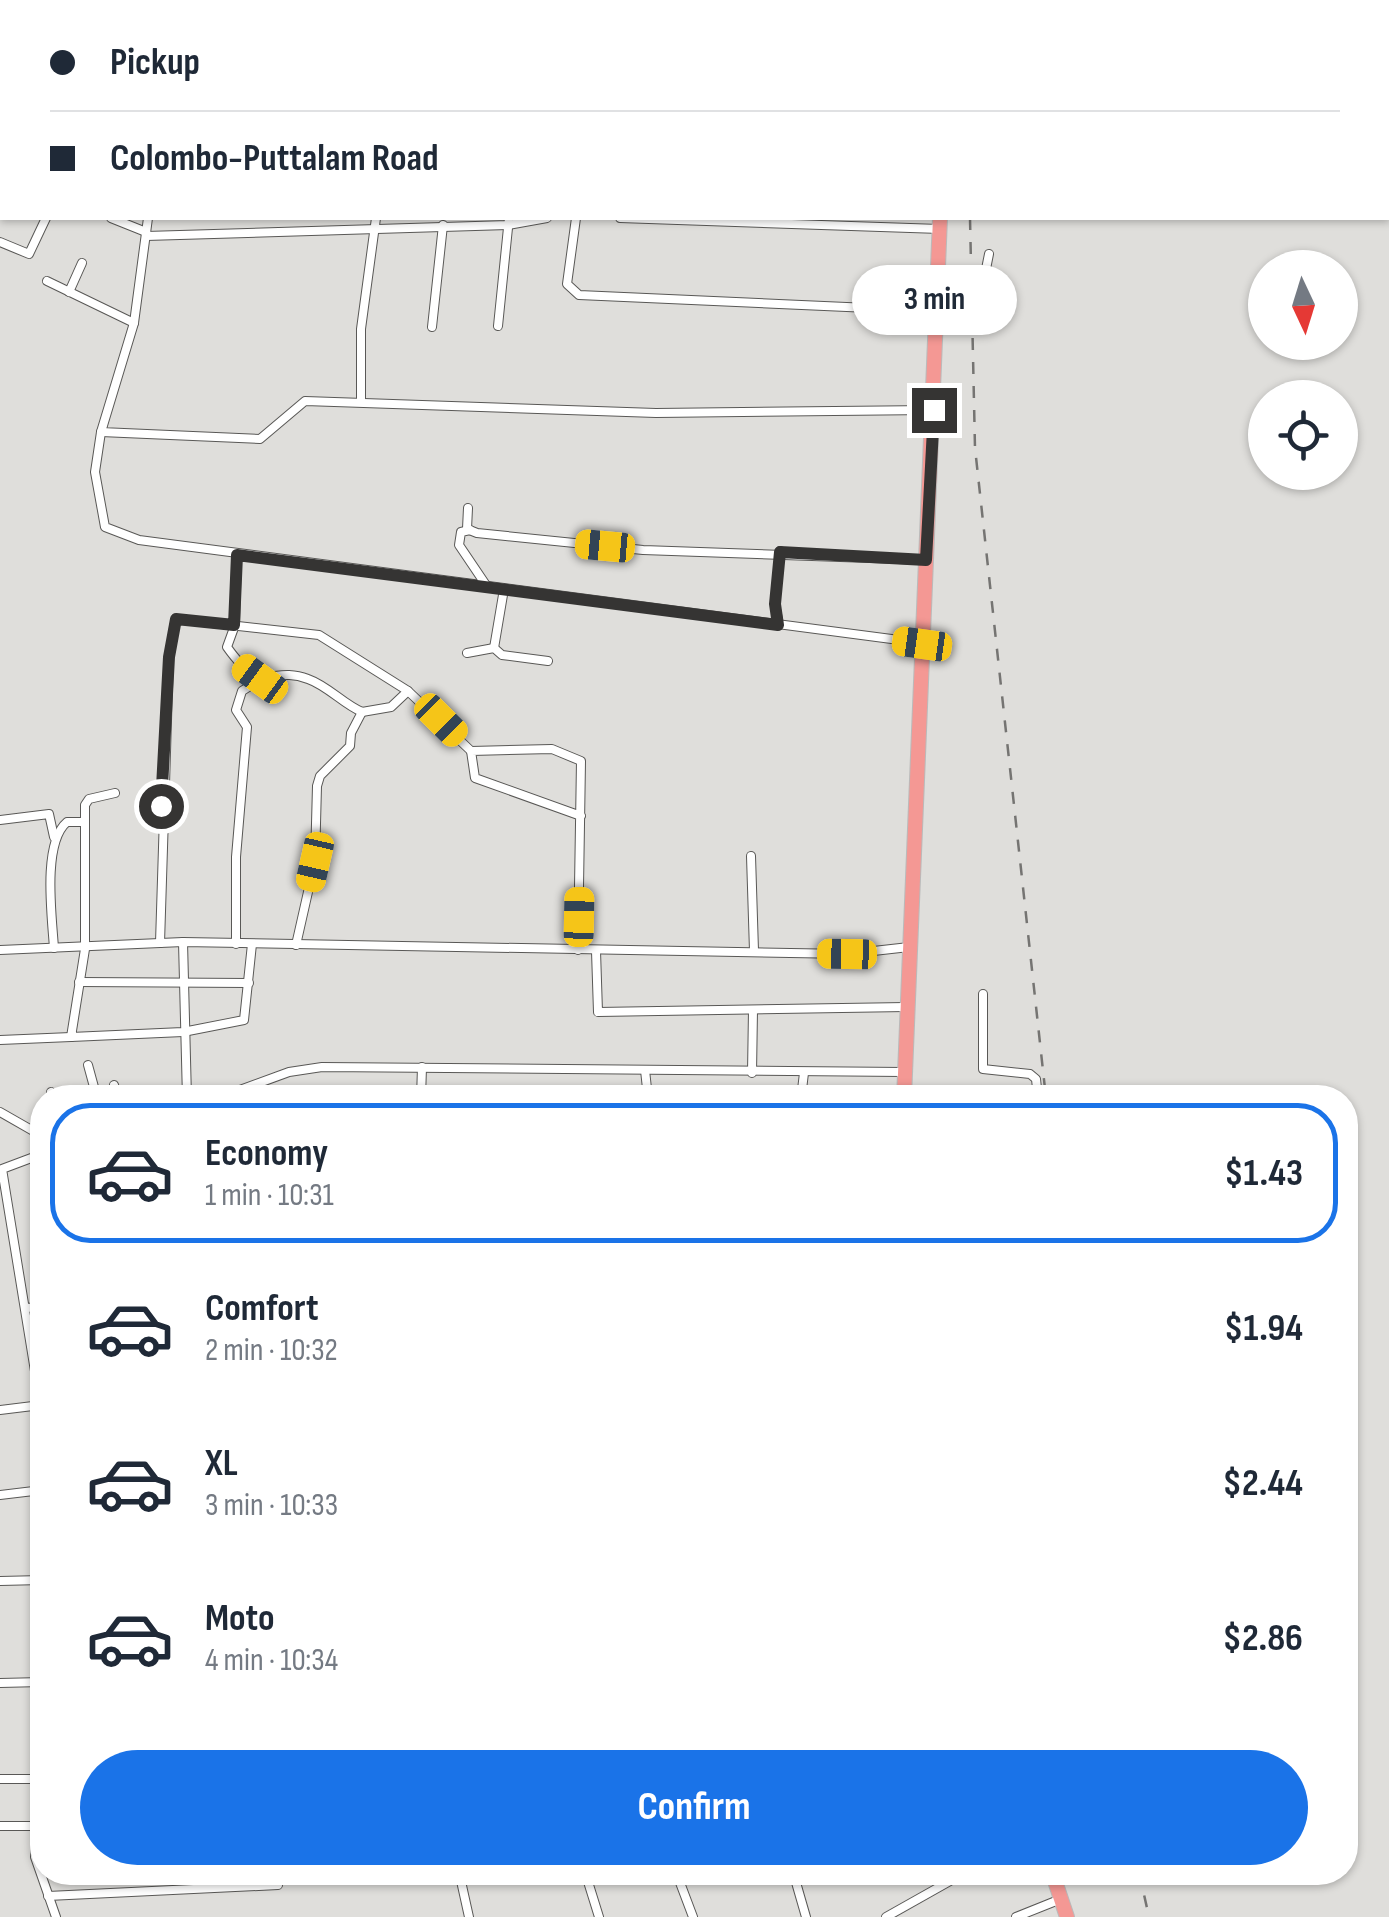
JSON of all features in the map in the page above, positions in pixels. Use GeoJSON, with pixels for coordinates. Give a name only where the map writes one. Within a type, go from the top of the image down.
{"type":"FeatureCollection","features":[{"type":"Feature","properties":{"kind":"highway"},"geometry":{"type":"LineString","coordinates":[[904,1085],[940,224]]}},
{"type":"Feature","properties":{"kind":"highway"},"geometry":{"type":"LineString","coordinates":[[1057,1885],[1067,1917]]}},
{"type":"Feature","properties":{"kind":"street"},"geometry":{"type":"LineString","coordinates":[[0,242],[29,254],[45,220]]}},
{"type":"Feature","properties":{"kind":"street"},"geometry":{"type":"LineString","coordinates":[[115,220],[146,234],[305,230],[376,222],[508,221],[498,326]]}},
{"type":"Feature","properties":{"kind":"street"},"geometry":{"type":"LineString","coordinates":[[148,220],[134,322],[101,432],[95,472],[105,527],[139,540],[237,555],[922,644]]}},
{"type":"Feature","properties":{"kind":"street"},"geometry":{"type":"LineString","coordinates":[[231,232],[233,220]]}},
{"type":"Feature","properties":{"kind":"street"},"geometry":{"type":"LineString","coordinates":[[305,230],[306,220]]}},
{"type":"Feature","properties":{"kind":"street"},"geometry":{"type":"LineString","coordinates":[[576,220],[567,284],[579,294],[937,311]]}},
{"type":"Feature","properties":{"kind":"street"},"geometry":{"type":"LineString","coordinates":[[727,220],[940,224]]}},
{"type":"Feature","properties":{"kind":"street"},"geometry":{"type":"LineString","coordinates":[[361,402],[361,328],[376,222]]}},
{"type":"Feature","properties":{"kind":"street"},"geometry":{"type":"LineString","coordinates":[[432,327],[443,224]]}},
{"type":"Feature","properties":{"kind":"street"},"geometry":{"type":"LineString","coordinates":[[938,293],[981,294],[989,254]]}},
{"type":"Feature","properties":{"kind":"street"},"geometry":{"type":"LineString","coordinates":[[69,292],[82,263]]}},
{"type":"Feature","properties":{"kind":"street"},"geometry":{"type":"LineString","coordinates":[[47,281],[134,322]]}},
{"type":"Feature","properties":{"kind":"street"},"geometry":{"type":"LineString","coordinates":[[101,432],[260,439],[305,400],[656,413],[934,410]]}},
{"type":"Feature","properties":{"kind":"street"},"geometry":{"type":"LineString","coordinates":[[468,508],[470,530]]}},
{"type":"Feature","properties":{"kind":"street"},"geometry":{"type":"LineString","coordinates":[[488,588],[459,545],[461,532],[644,550],[926,560]]}},
{"type":"Feature","properties":{"kind":"street"},"geometry":{"type":"LineString","coordinates":[[778,625],[775,604],[780,552]]}},
{"type":"Feature","properties":{"kind":"street"},"geometry":{"type":"LineString","coordinates":[[237,555],[234,625],[227,647],[240,664],[260,679]]}},
{"type":"Feature","properties":{"kind":"street"},"geometry":{"type":"LineString","coordinates":[[494,648],[504,589]]}},
{"type":"Feature","properties":{"kind":"street"},"geometry":{"type":"LineString","coordinates":[[160,943],[167,694],[176,619],[319,635],[376,666],[408,691],[471,751],[475,778],[582,816]]}},
{"type":"Feature","properties":{"kind":"street"},"geometry":{"type":"LineString","coordinates":[[468,653],[494,648]]}},
{"type":"Feature","properties":{"kind":"street"},"geometry":{"type":"LineString","coordinates":[[494,648],[502,655],[548,661]]}},
{"type":"Feature","properties":{"kind":"street"},"geometry":{"type":"LineString","coordinates":[[236,944],[236,857],[247,727],[236,710],[242,692],[260,679],[302,676],[362,712],[391,707],[408,691]]}},
{"type":"Feature","properties":{"kind":"street"},"geometry":{"type":"LineString","coordinates":[[296,944],[315,862],[317,786],[320,776],[350,746],[351,733],[362,712]]}},
{"type":"Feature","properties":{"kind":"street"},"geometry":{"type":"LineString","coordinates":[[471,751],[552,749],[581,762],[578,950]]}},
{"type":"Feature","properties":{"kind":"street"},"geometry":{"type":"LineString","coordinates":[[71,1037],[85,949],[85,822],[89,799],[115,794]]}},
{"type":"Feature","properties":{"kind":"street"},"geometry":{"type":"LineString","coordinates":[[0,820],[50,814],[54,819],[50,889],[54,948]]}},
{"type":"Feature","properties":{"kind":"street"},"geometry":{"type":"LineString","coordinates":[[54,842],[67,822],[85,822]]}},
{"type":"Feature","properties":{"kind":"street"},"geometry":{"type":"LineString","coordinates":[[751,856],[754,951]]}},
{"type":"Feature","properties":{"kind":"street"},"geometry":{"type":"LineString","coordinates":[[182,942],[186,1085]]}},
{"type":"Feature","properties":{"kind":"street"},"geometry":{"type":"LineString","coordinates":[[0,950],[182,942],[847,954],[909,947]]}},
{"type":"Feature","properties":{"kind":"street"},"geometry":{"type":"LineString","coordinates":[[0,1040],[183,1032],[244,1020],[252,944]]}},
{"type":"Feature","properties":{"kind":"street"},"geometry":{"type":"LineString","coordinates":[[596,951],[598,1012],[906,1007]]}},
{"type":"Feature","properties":{"kind":"street"},"geometry":{"type":"LineString","coordinates":[[79,982],[248,983]]}},
{"type":"Feature","properties":{"kind":"street"},"geometry":{"type":"LineString","coordinates":[[982,994],[983,1070],[1030,1074],[1037,1085]]}},
{"type":"Feature","properties":{"kind":"street"},"geometry":{"type":"LineString","coordinates":[[752,1073],[753,1010]]}},
{"type":"Feature","properties":{"kind":"street"},"geometry":{"type":"LineString","coordinates":[[88,1065],[93,1085]]}},
{"type":"Feature","properties":{"kind":"street"},"geometry":{"type":"LineString","coordinates":[[421,1085],[422,1066]]}},
{"type":"Feature","properties":{"kind":"street"},"geometry":{"type":"LineString","coordinates":[[265,1085],[289,1072],[322,1067],[904,1072]]}},
{"type":"Feature","properties":{"kind":"street"},"geometry":{"type":"LineString","coordinates":[[645,1070],[647,1085]]}},
{"type":"Feature","properties":{"kind":"street"},"geometry":{"type":"LineString","coordinates":[[803,1085],[804,1073]]}},
{"type":"Feature","properties":{"kind":"street"},"geometry":{"type":"LineString","coordinates":[[0,1112],[30,1129]]}},
{"type":"Feature","properties":{"kind":"street"},"geometry":{"type":"LineString","coordinates":[[30,1158],[0,1169],[30,1342]]}},
{"type":"Feature","properties":{"kind":"street"},"geometry":{"type":"LineString","coordinates":[[24,1308],[30,1308]]}},
{"type":"Feature","properties":{"kind":"street"},"geometry":{"type":"LineString","coordinates":[[0,1410],[30,1410]]}},
{"type":"Feature","properties":{"kind":"street"},"geometry":{"type":"LineString","coordinates":[[0,1494],[30,1491]]}},
{"type":"Feature","properties":{"kind":"street"},"geometry":{"type":"LineString","coordinates":[[0,1580],[30,1580]]}},
{"type":"Feature","properties":{"kind":"street"},"geometry":{"type":"LineString","coordinates":[[0,1684],[30,1683]]}},
{"type":"Feature","properties":{"kind":"street"},"geometry":{"type":"LineString","coordinates":[[0,1779],[30,1778]]}},
{"type":"Feature","properties":{"kind":"street"},"geometry":{"type":"LineString","coordinates":[[0,1826],[30,1826]]}},
{"type":"Feature","properties":{"kind":"street"},"geometry":{"type":"LineString","coordinates":[[46,1885],[56,1917]]}},
{"type":"Feature","properties":{"kind":"street"},"geometry":{"type":"LineString","coordinates":[[48,1896],[278,1885]]}},
{"type":"Feature","properties":{"kind":"street"},"geometry":{"type":"LineString","coordinates":[[462,1885],[470,1917]]}},
{"type":"Feature","properties":{"kind":"street"},"geometry":{"type":"LineString","coordinates":[[589,1885],[599,1917]]}},
{"type":"Feature","properties":{"kind":"street"},"geometry":{"type":"LineString","coordinates":[[681,1885],[692,1917]]}},
{"type":"Feature","properties":{"kind":"street"},"geometry":{"type":"LineString","coordinates":[[797,1885],[806,1917]]}},
{"type":"Feature","properties":{"kind":"street"},"geometry":{"type":"LineString","coordinates":[[886,1917],[943,1885]]}},
{"type":"Feature","properties":{"kind":"street"},"geometry":{"type":"LineString","coordinates":[[1016,1917],[1062,1899]]}},
{"type":"Feature","properties":{"kind":"railway"},"geometry":{"type":"LineString","coordinates":[[970,220],[975,448],[1045,1085]]}},
{"type":"Feature","properties":{"kind":"railway"},"geometry":{"type":"LineString","coordinates":[[1142,1885],[1149,1917]]}},
{"type":"Feature","properties":{"kind":"route"},"geometry":{"type":"LineString","coordinates":[[161,806],[169,657],[176,619],[234,625],[237,555],[778,625],[780,614],[775,604],[780,552],[926,560],[934,410]]}}]}
